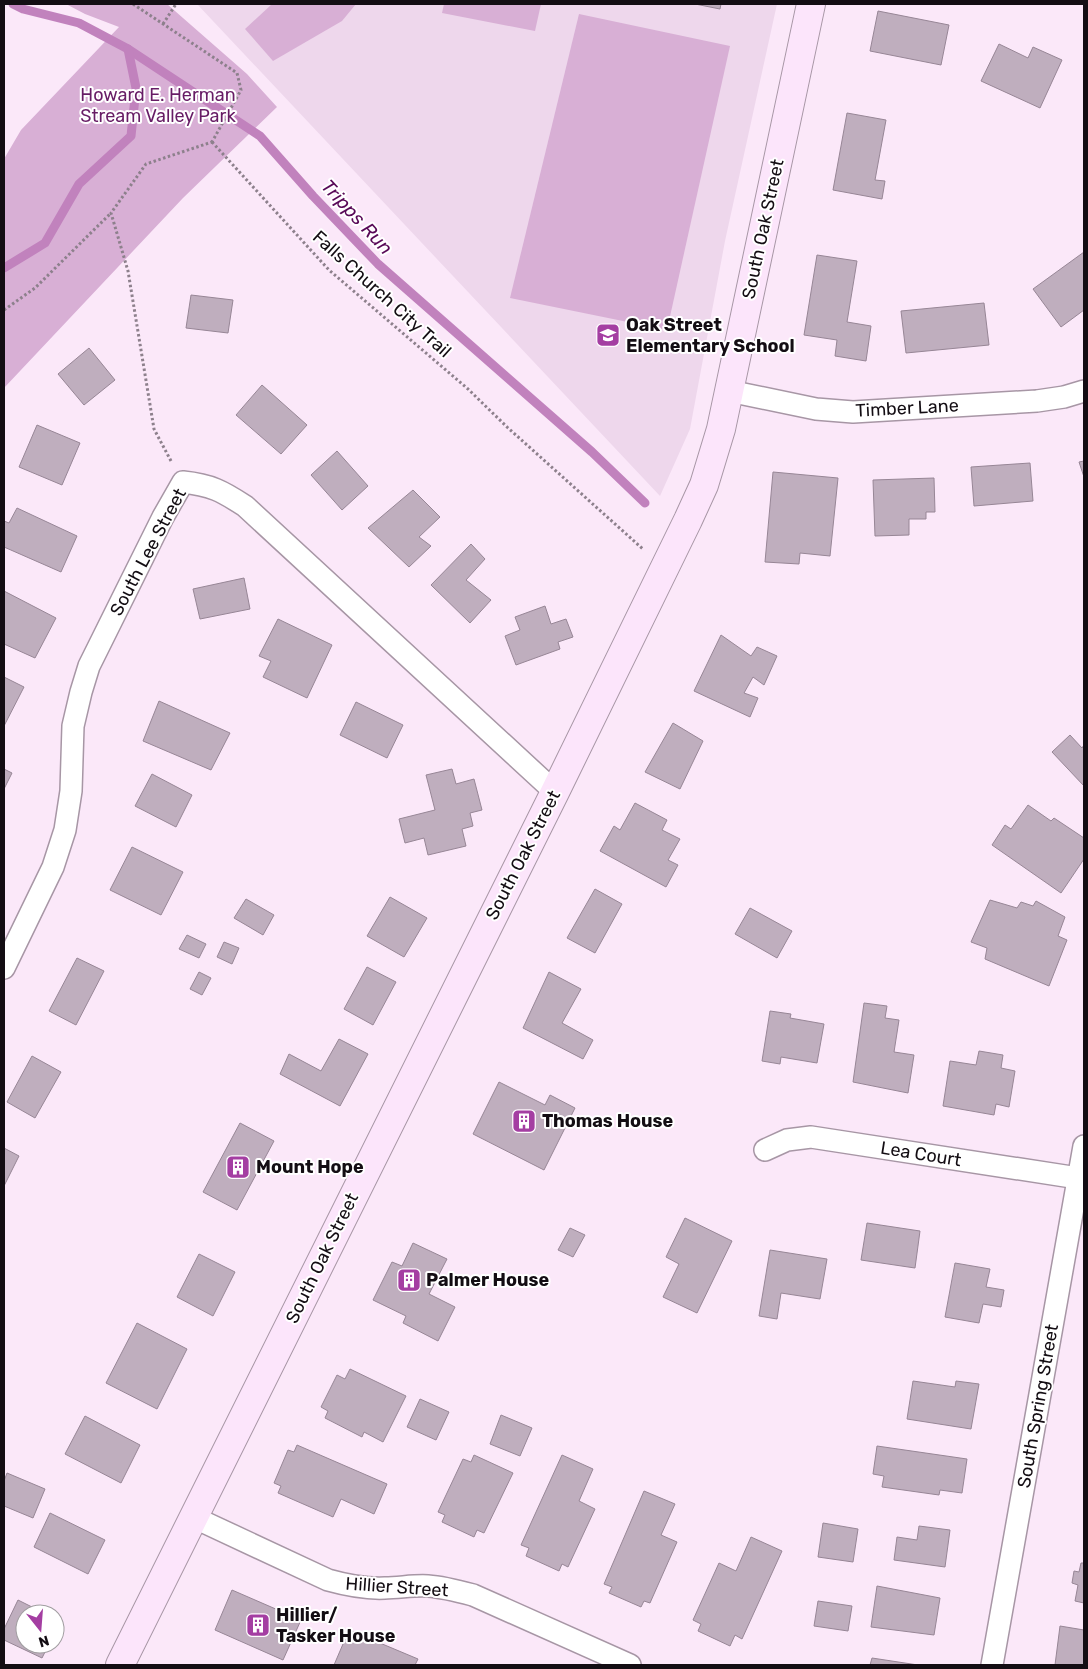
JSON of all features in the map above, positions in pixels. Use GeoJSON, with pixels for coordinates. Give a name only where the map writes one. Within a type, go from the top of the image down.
{"type":"FeatureCollection","features":[{"type":"Feature","properties":{"kind":"street","name":"South Oak Street"},"geometry":{"type":"LineString","coordinates":[[120,1665],[555,792],[660,552],[688,520],[704,485],[713,458],[729,391],[811,4]]}},
{"type":"Feature","properties":{"kind":"street","name":"Timber Lane"},"geometry":{"type":"LineString","coordinates":[[729,391],[816,409],[853,412],[1037,402],[1084,391]]}},
{"type":"Feature","properties":{"kind":"street","name":"South Lee Street"},"geometry":{"type":"LineString","coordinates":[[4,968],[53,867],[65,830],[71,791],[73,726],[80,692],[90,666],[163,517],[183,482],[203,484],[246,506],[555,792]]}},
{"type":"Feature","properties":{"kind":"street","name":"Lea Court"},"geometry":{"type":"LineString","coordinates":[[765,1150],[787,1140],[811,1137],[1078,1178]]}},
{"type":"Feature","properties":{"kind":"street","name":"South Spring Street"},"geometry":{"type":"LineString","coordinates":[[992,1665],[1084,1146]]}},
{"type":"Feature","properties":{"kind":"street","name":"Hillier Street"},"geometry":{"type":"LineString","coordinates":[[194,1517],[328,1580],[363,1587],[427,1586],[473,1595],[630,1665]]}},
{"type":"Feature","properties":{"kind":"path"},"geometry":{"type":"LineString","coordinates":[[4,310],[35,288],[111,213],[146,164],[212,142],[242,90],[237,73],[133,4]]}},
{"type":"Feature","properties":{"kind":"path"},"geometry":{"type":"LineString","coordinates":[[163,24],[176,4]]}},
{"type":"Feature","properties":{"kind":"path","name":"Falls Church City Trail"},"geometry":{"type":"LineString","coordinates":[[212,142],[330,270],[468,390],[507,427],[660,552]]}},
{"type":"Feature","properties":{"kind":"path"},"geometry":{"type":"LineString","coordinates":[[111,213],[128,271],[154,429],[183,482]]}},
{"type":"Feature","properties":{"kind":"shaded area","name":"Oak Street Elementary School"},"geometry":{"type":"Polygon","coordinates":[[[197,4],[777,4],[725,241],[690,429],[660,496],[197,4]]]}},
{"type":"Feature","properties":{"kind":"green space","name":"Howard E. Herman Stream Valley Park"},"geometry":{"type":"Polygon","coordinates":[[[66,4],[167,4],[247,74],[277,107],[183,198],[4,388],[4,159],[21,130],[119,27],[85,14],[66,4]]]}},
{"type":"Feature","properties":{"kind":"green space"},"geometry":{"type":"Polygon","coordinates":[[[272,4],[356,4],[342,21],[273,61],[245,29],[272,4]]]}},
{"type":"Feature","properties":{"kind":"green space"},"geometry":{"type":"Polygon","coordinates":[[[444,4],[541,4],[535,31],[442,13],[444,4]]]}},
{"type":"Feature","properties":{"kind":"green space"},"geometry":{"type":"Polygon","coordinates":[[[579,14],[730,46],[667,330],[510,298],[579,14]]]}},
{"type":"Feature","properties":{"kind":"building"},"geometry":{"type":"Polygon","coordinates":[[[695,4],[721,4],[720,9],[695,4]]]}},
{"type":"Feature","properties":{"kind":"building"},"geometry":{"type":"Polygon","coordinates":[[[878,11],[949,25],[941,65],[870,51],[878,11]]]}},
{"type":"Feature","properties":{"kind":"building"},"geometry":{"type":"Polygon","coordinates":[[[999,44],[1028,58],[1033,47],[1062,60],[1040,108],[981,81],[999,44]]]}},
{"type":"Feature","properties":{"kind":"building"},"geometry":{"type":"Polygon","coordinates":[[[847,113],[886,120],[875,180],[885,181],[882,199],[833,190],[847,113]]]}},
{"type":"Feature","properties":{"kind":"building"},"geometry":{"type":"Polygon","coordinates":[[[1084,252],[1084,310],[1061,327],[1033,289],[1084,252]]]}},
{"type":"Feature","properties":{"kind":"building"},"geometry":{"type":"Polygon","coordinates":[[[817,255],[857,261],[847,322],[871,326],[866,361],[835,356],[837,340],[804,335],[817,255]]]}},
{"type":"Feature","properties":{"kind":"building"},"geometry":{"type":"Polygon","coordinates":[[[191,295],[233,300],[228,333],[186,328],[191,295]]]}},
{"type":"Feature","properties":{"kind":"building"},"geometry":{"type":"Polygon","coordinates":[[[984,303],[989,345],[906,353],[901,311],[984,303]]]}},
{"type":"Feature","properties":{"kind":"building"},"geometry":{"type":"Polygon","coordinates":[[[89,348],[115,380],[84,405],[58,374],[89,348]]]}},
{"type":"Feature","properties":{"kind":"building"},"geometry":{"type":"Polygon","coordinates":[[[262,385],[307,425],[281,454],[236,415],[262,385]]]}},
{"type":"Feature","properties":{"kind":"building"},"geometry":{"type":"Polygon","coordinates":[[[37,425],[80,443],[62,485],[19,467],[37,425]]]}},
{"type":"Feature","properties":{"kind":"building"},"geometry":{"type":"Polygon","coordinates":[[[337,451],[368,486],[342,510],[311,475],[337,451]]]}},
{"type":"Feature","properties":{"kind":"building"},"geometry":{"type":"Polygon","coordinates":[[[1084,461],[1084,477],[1079,462],[1084,461]]]}},
{"type":"Feature","properties":{"kind":"building"},"geometry":{"type":"Polygon","coordinates":[[[1030,463],[1033,501],[974,506],[971,467],[1030,463]]]}},
{"type":"Feature","properties":{"kind":"building"},"geometry":{"type":"Polygon","coordinates":[[[773,472],[838,478],[830,556],[800,553],[799,564],[765,562],[773,472]]]}},
{"type":"Feature","properties":{"kind":"building"},"geometry":{"type":"Polygon","coordinates":[[[934,478],[935,512],[926,512],[926,519],[909,519],[909,535],[875,536],[873,480],[934,478]]]}},
{"type":"Feature","properties":{"kind":"building"},"geometry":{"type":"Polygon","coordinates":[[[413,490],[440,517],[419,537],[431,546],[409,567],[368,528],[413,490]]]}},
{"type":"Feature","properties":{"kind":"building"},"geometry":{"type":"Polygon","coordinates":[[[17,508],[77,536],[61,572],[4,547],[4,521],[9,523],[17,508]]]}},
{"type":"Feature","properties":{"kind":"building"},"geometry":{"type":"Polygon","coordinates":[[[471,544],[485,559],[466,580],[491,600],[470,623],[431,585],[471,544]]]}},
{"type":"Feature","properties":{"kind":"building"},"geometry":{"type":"Polygon","coordinates":[[[244,578],[250,609],[200,619],[193,589],[244,578]]]}},
{"type":"Feature","properties":{"kind":"building"},"geometry":{"type":"Polygon","coordinates":[[[4,591],[56,618],[35,658],[4,644],[4,591]]]}},
{"type":"Feature","properties":{"kind":"building"},"geometry":{"type":"Polygon","coordinates":[[[545,606],[551,624],[566,619],[573,637],[558,642],[560,649],[516,665],[505,636],[520,630],[515,617],[545,606]]]}},
{"type":"Feature","properties":{"kind":"building"},"geometry":{"type":"Polygon","coordinates":[[[278,619],[332,645],[307,698],[263,677],[271,661],[259,656],[278,619]]]}},
{"type":"Feature","properties":{"kind":"building"},"geometry":{"type":"Polygon","coordinates":[[[721,635],[751,656],[757,647],[777,656],[764,685],[753,677],[744,693],[758,698],[750,717],[694,691],[721,635]]]}},
{"type":"Feature","properties":{"kind":"building"},"geometry":{"type":"Polygon","coordinates":[[[4,677],[24,687],[4,726],[4,677]]]}},
{"type":"Feature","properties":{"kind":"building"},"geometry":{"type":"Polygon","coordinates":[[[159,701],[230,733],[211,770],[143,741],[159,701]]]}},
{"type":"Feature","properties":{"kind":"building"},"geometry":{"type":"Polygon","coordinates":[[[356,702],[403,725],[387,758],[340,735],[356,702]]]}},
{"type":"Feature","properties":{"kind":"building"},"geometry":{"type":"Polygon","coordinates":[[[673,723],[703,741],[680,789],[645,772],[673,723]]]}},
{"type":"Feature","properties":{"kind":"building"},"geometry":{"type":"Polygon","coordinates":[[[1070,735],[1082,748],[1084,745],[1084,786],[1052,752],[1070,735]]]}},
{"type":"Feature","properties":{"kind":"building"},"geometry":{"type":"Polygon","coordinates":[[[4,769],[12,773],[4,789],[4,769]]]}},
{"type":"Feature","properties":{"kind":"building"},"geometry":{"type":"Polygon","coordinates":[[[452,769],[456,784],[474,779],[482,810],[470,813],[473,826],[462,829],[466,846],[428,855],[424,838],[405,843],[399,819],[435,810],[426,775],[452,769]]]}},
{"type":"Feature","properties":{"kind":"building"},"geometry":{"type":"Polygon","coordinates":[[[152,774],[192,795],[176,827],[135,806],[152,774]]]}},
{"type":"Feature","properties":{"kind":"building"},"geometry":{"type":"Polygon","coordinates":[[[635,803],[667,820],[662,830],[680,839],[668,860],[678,865],[666,887],[600,851],[614,826],[620,830],[635,803]]]}},
{"type":"Feature","properties":{"kind":"building"},"geometry":{"type":"Polygon","coordinates":[[[1028,805],[1051,821],[1054,818],[1084,838],[1084,859],[1061,893],[992,845],[1005,825],[1011,829],[1028,805]]]}},
{"type":"Feature","properties":{"kind":"building"},"geometry":{"type":"Polygon","coordinates":[[[132,847],[183,872],[161,915],[110,890],[132,847]]]}},
{"type":"Feature","properties":{"kind":"building"},"geometry":{"type":"Polygon","coordinates":[[[595,889],[622,904],[595,953],[567,938],[595,889]]]}},
{"type":"Feature","properties":{"kind":"building"},"geometry":{"type":"Polygon","coordinates":[[[390,897],[427,918],[404,957],[367,936],[390,897]]]}},
{"type":"Feature","properties":{"kind":"building"},"geometry":{"type":"Polygon","coordinates":[[[246,899],[274,915],[263,935],[234,918],[246,899]]]}},
{"type":"Feature","properties":{"kind":"building"},"geometry":{"type":"Polygon","coordinates":[[[990,900],[1017,908],[1021,902],[1033,906],[1036,901],[1065,917],[1058,936],[1067,940],[1049,986],[985,959],[987,948],[971,942],[990,900]]]}},
{"type":"Feature","properties":{"kind":"building"},"geometry":{"type":"Polygon","coordinates":[[[750,908],[792,931],[777,958],[735,934],[750,908]]]}},
{"type":"Feature","properties":{"kind":"building"},"geometry":{"type":"Polygon","coordinates":[[[187,935],[206,944],[199,958],[179,949],[187,935]]]}},
{"type":"Feature","properties":{"kind":"building"},"geometry":{"type":"Polygon","coordinates":[[[224,942],[239,948],[232,964],[217,957],[224,942]]]}},
{"type":"Feature","properties":{"kind":"building"},"geometry":{"type":"Polygon","coordinates":[[[77,958],[104,971],[76,1025],[49,1011],[77,958]]]}},
{"type":"Feature","properties":{"kind":"building"},"geometry":{"type":"Polygon","coordinates":[[[367,967],[396,982],[373,1025],[344,1009],[367,967]]]}},
{"type":"Feature","properties":{"kind":"building"},"geometry":{"type":"Polygon","coordinates":[[[199,972],[211,978],[202,995],[190,989],[199,972]]]}},
{"type":"Feature","properties":{"kind":"building"},"geometry":{"type":"Polygon","coordinates":[[[549,972],[581,989],[562,1023],[593,1040],[583,1059],[523,1028],[549,972]]]}},
{"type":"Feature","properties":{"kind":"building"},"geometry":{"type":"Polygon","coordinates":[[[864,1003],[887,1006],[885,1018],[899,1020],[894,1052],[914,1055],[908,1093],[853,1082],[864,1003]]]}},
{"type":"Feature","properties":{"kind":"building"},"geometry":{"type":"Polygon","coordinates":[[[770,1011],[791,1014],[790,1018],[824,1024],[817,1063],[781,1057],[780,1064],[762,1061],[770,1011]]]}},
{"type":"Feature","properties":{"kind":"building"},"geometry":{"type":"Polygon","coordinates":[[[339,1039],[368,1054],[340,1106],[280,1074],[289,1054],[321,1071],[339,1039]]]}},
{"type":"Feature","properties":{"kind":"building"},"geometry":{"type":"Polygon","coordinates":[[[979,1051],[1003,1055],[1001,1068],[1015,1071],[1009,1107],[996,1104],[994,1115],[943,1106],[950,1061],[976,1065],[979,1051]]]}},
{"type":"Feature","properties":{"kind":"building"},"geometry":{"type":"Polygon","coordinates":[[[32,1056],[61,1072],[35,1118],[7,1102],[32,1056]]]}},
{"type":"Feature","properties":{"kind":"building","name":"Thomas House"},"geometry":{"type":"Polygon","coordinates":[[[499,1082],[545,1105],[550,1095],[575,1108],[544,1170],[473,1134],[499,1082]]]}},
{"type":"Feature","properties":{"kind":"building","name":"Mount Hope"},"geometry":{"type":"Polygon","coordinates":[[[240,1123],[274,1141],[237,1210],[203,1192],[240,1123]]]}},
{"type":"Feature","properties":{"kind":"building"},"geometry":{"type":"Polygon","coordinates":[[[4,1148],[19,1156],[4,1186],[4,1148]]]}},
{"type":"Feature","properties":{"kind":"building"},"geometry":{"type":"Polygon","coordinates":[[[685,1218],[732,1241],[697,1313],[663,1297],[679,1264],[666,1257],[685,1218]]]}},
{"type":"Feature","properties":{"kind":"building"},"geometry":{"type":"Polygon","coordinates":[[[867,1223],[920,1231],[915,1268],[861,1260],[867,1223]]]}},
{"type":"Feature","properties":{"kind":"building"},"geometry":{"type":"Polygon","coordinates":[[[570,1228],[585,1235],[573,1257],[558,1250],[570,1228]]]}},
{"type":"Feature","properties":{"kind":"building","name":"Palmer House"},"geometry":{"type":"Polygon","coordinates":[[[413,1243],[447,1259],[429,1294],[455,1307],[438,1341],[403,1323],[406,1316],[373,1300],[392,1262],[402,1266],[413,1243]]]}},
{"type":"Feature","properties":{"kind":"building"},"geometry":{"type":"Polygon","coordinates":[[[770,1250],[827,1259],[820,1299],[781,1293],[777,1319],[759,1316],[770,1250]]]}},
{"type":"Feature","properties":{"kind":"building"},"geometry":{"type":"Polygon","coordinates":[[[199,1254],[235,1272],[213,1316],[177,1297],[199,1254]]]}},
{"type":"Feature","properties":{"kind":"building"},"geometry":{"type":"Polygon","coordinates":[[[955,1263],[990,1269],[986,1287],[1004,1290],[1001,1307],[983,1304],[979,1323],[945,1317],[955,1263]]]}},
{"type":"Feature","properties":{"kind":"building"},"geometry":{"type":"Polygon","coordinates":[[[137,1323],[187,1349],[157,1409],[106,1383],[137,1323]]]}},
{"type":"Feature","properties":{"kind":"building"},"geometry":{"type":"Polygon","coordinates":[[[350,1369],[406,1396],[383,1442],[364,1432],[362,1437],[325,1418],[328,1411],[321,1407],[337,1375],[345,1379],[350,1369]]]}},
{"type":"Feature","properties":{"kind":"building"},"geometry":{"type":"Polygon","coordinates":[[[913,1381],[955,1387],[956,1381],[979,1384],[971,1429],[907,1419],[913,1381]]]}},
{"type":"Feature","properties":{"kind":"building"},"geometry":{"type":"Polygon","coordinates":[[[420,1399],[449,1412],[436,1440],[407,1427],[420,1399]]]}},
{"type":"Feature","properties":{"kind":"building"},"geometry":{"type":"Polygon","coordinates":[[[501,1415],[532,1428],[520,1456],[490,1444],[501,1415]]]}},
{"type":"Feature","properties":{"kind":"building"},"geometry":{"type":"Polygon","coordinates":[[[85,1416],[140,1445],[121,1483],[65,1454],[85,1416]]]}},
{"type":"Feature","properties":{"kind":"building"},"geometry":{"type":"Polygon","coordinates":[[[297,1445],[387,1484],[374,1514],[341,1499],[333,1517],[278,1493],[281,1486],[274,1483],[288,1450],[294,1452],[297,1445]]]}},
{"type":"Feature","properties":{"kind":"building"},"geometry":{"type":"Polygon","coordinates":[[[877,1446],[967,1459],[962,1493],[940,1490],[939,1495],[882,1487],[884,1476],[873,1474],[877,1446]]]}},
{"type":"Feature","properties":{"kind":"building"},"geometry":{"type":"Polygon","coordinates":[[[474,1455],[513,1473],[484,1533],[477,1530],[474,1537],[442,1522],[445,1515],[438,1512],[463,1459],[471,1462],[474,1455]]]}},
{"type":"Feature","properties":{"kind":"building"},"geometry":{"type":"Polygon","coordinates":[[[562,1455],[593,1469],[579,1501],[595,1509],[568,1567],[562,1564],[559,1571],[526,1556],[529,1548],[521,1545],[562,1455]]]}},
{"type":"Feature","properties":{"kind":"building"},"geometry":{"type":"Polygon","coordinates":[[[7,1473],[45,1489],[33,1518],[4,1506],[4,1481],[7,1473]]]}},
{"type":"Feature","properties":{"kind":"building"},"geometry":{"type":"Polygon","coordinates":[[[644,1491],[675,1504],[661,1535],[677,1542],[650,1603],[644,1601],[641,1607],[609,1593],[612,1587],[604,1584],[644,1491]]]}},
{"type":"Feature","properties":{"kind":"building"},"geometry":{"type":"Polygon","coordinates":[[[50,1513],[105,1540],[88,1574],[34,1547],[50,1513]]]}},
{"type":"Feature","properties":{"kind":"building"},"geometry":{"type":"Polygon","coordinates":[[[823,1523],[858,1529],[853,1562],[818,1557],[823,1523]]]}},
{"type":"Feature","properties":{"kind":"building"},"geometry":{"type":"Polygon","coordinates":[[[919,1526],[950,1530],[945,1567],[894,1560],[897,1537],[917,1540],[919,1526]]]}},
{"type":"Feature","properties":{"kind":"building"},"geometry":{"type":"Polygon","coordinates":[[[751,1537],[782,1551],[742,1639],[735,1635],[730,1646],[698,1631],[701,1624],[693,1620],[719,1563],[736,1571],[751,1537]]]}},
{"type":"Feature","properties":{"kind":"building"},"geometry":{"type":"Polygon","coordinates":[[[1081,1563],[1084,1563],[1084,1603],[1075,1601],[1078,1585],[1072,1583],[1074,1571],[1079,1572],[1081,1563]]]}},
{"type":"Feature","properties":{"kind":"building"},"geometry":{"type":"Polygon","coordinates":[[[877,1586],[940,1598],[934,1635],[871,1627],[877,1586]]]}},
{"type":"Feature","properties":{"kind":"building","name":"Hillier/ Tasker House"},"geometry":{"type":"Polygon","coordinates":[[[232,1590],[301,1620],[283,1660],[215,1630],[232,1590]]]}},
{"type":"Feature","properties":{"kind":"building"},"geometry":{"type":"Polygon","coordinates":[[[18,1600],[26,1604],[16,1604],[18,1600]]]}},
{"type":"Feature","properties":{"kind":"building"},"geometry":{"type":"Polygon","coordinates":[[[818,1601],[852,1606],[848,1631],[814,1626],[818,1601]]]}},
{"type":"Feature","properties":{"kind":"building"},"geometry":{"type":"Polygon","coordinates":[[[15,1606],[15,1645],[4,1640],[4,1629],[15,1606]]]}},
{"type":"Feature","properties":{"kind":"building"},"geometry":{"type":"Polygon","coordinates":[[[1060,1626],[1084,1630],[1084,1665],[1055,1665],[1060,1626]]]}},
{"type":"Feature","properties":{"kind":"building"},"geometry":{"type":"Polygon","coordinates":[[[349,1630],[418,1659],[415,1665],[334,1665],[349,1630]]]}},
{"type":"Feature","properties":{"kind":"building"},"geometry":{"type":"Polygon","coordinates":[[[34,1654],[44,1654],[42,1658],[34,1654]]]}},
{"type":"Feature","properties":{"kind":"building"},"geometry":{"type":"Polygon","coordinates":[[[872,1658],[918,1665],[870,1665],[872,1658]]]}},
{"type":"Feature","properties":{"kind":"waterway","name":"Tripps Run"},"geometry":{"type":"LineString","coordinates":[[13,4],[23,9],[79,23],[128,49],[260,136],[313,196],[378,264],[592,452],[645,503]]}},
{"type":"Feature","properties":{"kind":"waterway"},"geometry":{"type":"LineString","coordinates":[[4,268],[45,243],[79,184],[131,136],[136,88],[128,49]]}},
{"type":"Feature","properties":{"kind":"place","name":"Oak Street Elementary School"},"geometry":{"type":"Point","coordinates":[608,335]}},
{"type":"Feature","properties":{"kind":"place","name":"Thomas House"},"geometry":{"type":"Point","coordinates":[524,1121]}},
{"type":"Feature","properties":{"kind":"place","name":"Mount Hope"},"geometry":{"type":"Point","coordinates":[238,1167]}},
{"type":"Feature","properties":{"kind":"place","name":"Palmer House"},"geometry":{"type":"Point","coordinates":[409,1280]}},
{"type":"Feature","properties":{"kind":"place","name":"Hillier/ Tasker House"},"geometry":{"type":"Point","coordinates":[258,1625]}}]}
